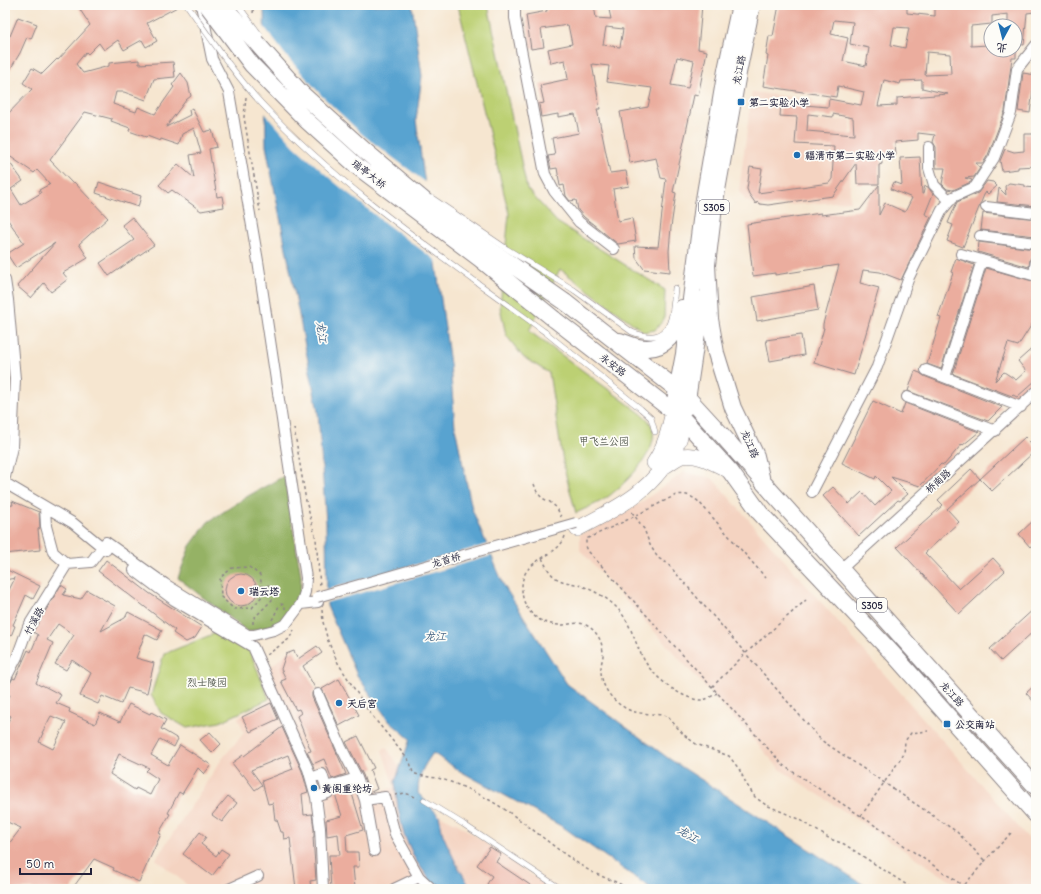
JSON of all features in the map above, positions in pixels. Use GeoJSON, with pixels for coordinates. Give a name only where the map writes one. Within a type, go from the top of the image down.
{"type":"FeatureCollection","features":[{"type":"Feature","properties":{"kind":"main road","name":"瑞亭大桥"},"geometry":{"type":"LineString","coordinates":[[207,5],[252,65],[306,120],[358,167],[479,258],[549,326]]}},
{"type":"Feature","properties":{"kind":"main road","name":"瑞亭大桥"},"geometry":{"type":"LineString","coordinates":[[225,5],[229,12],[302,94],[365,151],[445,218],[570,296]]}},
{"type":"Feature","properties":{"kind":"main road","name":"龙江路"},"geometry":{"type":"LineString","coordinates":[[683,394],[684,354],[703,205],[726,70],[740,5]]}},
{"type":"Feature","properties":{"kind":"main road","name":"龙江路"},"geometry":{"type":"LineString","coordinates":[[752,5],[714,207],[707,265],[710,319],[716,353],[733,408],[756,456],[762,481],[1036,787]]}},
{"type":"Feature","properties":{"kind":"main road"},"geometry":{"type":"LineString","coordinates":[[679,415],[707,265]]}},
{"type":"Feature","properties":{"kind":"main road"},"geometry":{"type":"LineString","coordinates":[[611,338],[639,347],[652,347],[663,344],[672,336],[679,321],[683,301],[692,285]]}},
{"type":"Feature","properties":{"kind":"main road","name":"永安路"},"geometry":{"type":"LineString","coordinates":[[570,296],[611,338],[683,394],[722,435],[762,481]]}},
{"type":"Feature","properties":{"kind":"main road","name":"永安路"},"geometry":{"type":"LineString","coordinates":[[549,326],[679,415],[730,471]]}},
{"type":"Feature","properties":{"kind":"main road","name":"龙江路"},"geometry":{"type":"LineString","coordinates":[[730,471],[760,513],[893,654],[1036,815]]}},
{"type":"Feature","properties":{"kind":"street"},"geometry":{"type":"LineString","coordinates":[[45,508],[46,526],[53,552],[67,564],[90,562],[106,542],[164,584],[248,635],[274,630],[286,624],[301,604],[305,592],[306,578],[258,261],[229,92],[212,59],[201,5]]}},
{"type":"Feature","properties":{"kind":"street"},"geometry":{"type":"LineString","coordinates":[[516,5],[514,18],[545,174],[554,191],[579,222],[614,250]]}},
{"type":"Feature","properties":{"kind":"street"},"geometry":{"type":"LineString","coordinates":[[812,492],[877,367],[909,277],[942,210],[953,197],[975,187],[994,158],[1011,113],[1017,69],[1036,45]]}},
{"type":"Feature","properties":{"kind":"street"},"geometry":{"type":"LineString","coordinates":[[929,147],[929,168],[934,185],[950,201]]}},
{"type":"Feature","properties":{"kind":"street"},"geometry":{"type":"LineString","coordinates":[[986,207],[1036,213]]}},
{"type":"Feature","properties":{"kind":"street"},"geometry":{"type":"LineString","coordinates":[[980,236],[1036,243]]}},
{"type":"Feature","properties":{"kind":"street"},"geometry":{"type":"LineString","coordinates":[[961,254],[1035,275],[1036,260]]}},
{"type":"Feature","properties":{"kind":"street"},"geometry":{"type":"LineString","coordinates":[[945,378],[982,260]]}},
{"type":"Feature","properties":{"kind":"street"},"geometry":{"type":"LineString","coordinates":[[5,280],[15,379],[12,447],[5,477]]}},
{"type":"Feature","properties":{"kind":"street"},"geometry":{"type":"LineString","coordinates":[[926,370],[1021,407]]}},
{"type":"Feature","properties":{"kind":"street","name":"桥南路"},"geometry":{"type":"LineString","coordinates":[[841,569],[995,431],[1036,392]]}},
{"type":"Feature","properties":{"kind":"street"},"geometry":{"type":"LineString","coordinates":[[907,397],[995,431]]}},
{"type":"Feature","properties":{"kind":"street"},"geometry":{"type":"LineString","coordinates":[[570,527],[626,503],[645,489],[663,468],[678,443],[679,415]]}},
{"type":"Feature","properties":{"kind":"street"},"geometry":{"type":"LineString","coordinates":[[570,527],[622,496],[639,482],[655,462],[679,415]]}},
{"type":"Feature","properties":{"kind":"street"},"geometry":{"type":"LineString","coordinates":[[663,468],[682,456],[706,459],[730,471]]}},
{"type":"Feature","properties":{"kind":"street"},"geometry":{"type":"LineString","coordinates":[[5,483],[45,508],[74,523],[174,600],[253,647],[311,778],[316,797],[320,828],[324,889]]}},
{"type":"Feature","properties":{"kind":"street","name":"龙首桥"},"geometry":{"type":"LineString","coordinates":[[301,604],[570,527]]}},
{"type":"Feature","properties":{"kind":"street","name":"竹溪路"},"geometry":{"type":"LineString","coordinates":[[5,680],[17,657],[28,627],[67,564]]}},
{"type":"Feature","properties":{"kind":"street"},"geometry":{"type":"LineString","coordinates":[[318,694],[357,778],[365,800],[374,851]]}},
{"type":"Feature","properties":{"kind":"street"},"geometry":{"type":"LineString","coordinates":[[311,778],[322,774],[328,793],[316,797]]}},
{"type":"Feature","properties":{"kind":"street"},"geometry":{"type":"LineString","coordinates":[[326,787],[357,778]]}},
{"type":"Feature","properties":{"kind":"street"},"geometry":{"type":"LineString","coordinates":[[365,800],[385,797],[395,834],[419,877],[432,889]]}},
{"type":"Feature","properties":{"kind":"street"},"geometry":{"type":"LineString","coordinates":[[229,889],[258,876]]}},
{"type":"Feature","properties":{"kind":"street"},"geometry":{"type":"LineString","coordinates":[[394,889],[419,877]]}},
{"type":"Feature","properties":{"kind":"lane"},"geometry":{"type":"LineString","coordinates":[[188,5],[220,53],[261,103],[304,146],[337,176],[384,213],[549,326],[651,418],[655,432]]}},
{"type":"Feature","properties":{"kind":"lane"},"geometry":{"type":"LineString","coordinates":[[238,5],[265,42]]}},
{"type":"Feature","properties":{"kind":"lane"},"geometry":{"type":"LineString","coordinates":[[274,54],[317,102],[358,141],[418,188]]}},
{"type":"Feature","properties":{"kind":"lane"},"geometry":{"type":"LineString","coordinates":[[430,196],[507,249],[570,296],[632,332],[642,336],[654,336],[663,333],[668,328],[672,319],[675,288]]}},
{"type":"Feature","properties":{"kind":"lane"},"geometry":{"type":"LineString","coordinates":[[424,800],[463,824],[560,889]]}},
{"type":"Feature","properties":{"kind":"path"},"geometry":{"type":"LineString","coordinates":[[253,12],[254,5]]}},
{"type":"Feature","properties":{"kind":"path"},"geometry":{"type":"LineString","coordinates":[[246,95],[244,117],[261,214]]}},
{"type":"Feature","properties":{"kind":"path"},"geometry":{"type":"LineString","coordinates":[[293,422],[306,501],[316,539],[319,598],[323,622],[328,641],[338,662],[369,712],[410,762],[413,773],[424,777],[437,778],[474,792],[521,821],[585,868],[622,884],[629,889]]}},
{"type":"Feature","properties":{"kind":"path"},"geometry":{"type":"LineString","coordinates":[[534,484],[537,492],[542,498],[557,508],[570,527],[558,548],[542,557],[529,567],[523,576],[523,598],[528,610],[536,618],[548,624],[560,625],[574,623],[586,625],[597,634],[603,645],[601,667],[602,680],[606,691],[615,702],[630,711],[667,716],[684,735],[696,744],[729,756],[739,769],[746,785],[755,797],[766,806],[799,819],[830,839],[844,844],[913,889]]}},
{"type":"Feature","properties":{"kind":"path"},"geometry":{"type":"LineString","coordinates":[[766,578],[699,502],[691,496],[682,494],[676,495],[636,516],[586,539],[588,551],[784,766],[861,816],[968,889]]}},
{"type":"Feature","properties":{"kind":"path"},"geometry":{"type":"LineString","coordinates":[[626,503],[644,529],[650,545],[658,558],[667,563],[821,740],[957,832],[985,861]]}},
{"type":"Feature","properties":{"kind":"path"},"geometry":{"type":"LineString","coordinates":[[542,557],[548,570],[556,578],[582,586],[602,596],[618,609],[629,627],[646,664],[660,679],[676,692],[701,700],[717,693]]}},
{"type":"Feature","properties":{"kind":"path"},"geometry":{"type":"LineString","coordinates":[[249,567],[260,575],[262,586],[263,594],[252,608],[234,609],[221,597],[220,578],[232,568],[249,567]]}},
{"type":"Feature","properties":{"kind":"path"},"geometry":{"type":"LineString","coordinates":[[254,628],[253,619],[272,600],[271,585],[262,586]]}},
{"type":"Feature","properties":{"kind":"path"},"geometry":{"type":"LineString","coordinates":[[712,686],[746,653],[806,600]]}},
{"type":"Feature","properties":{"kind":"path"},"geometry":{"type":"LineString","coordinates":[[270,624],[281,604],[285,605],[283,614]]}},
{"type":"Feature","properties":{"kind":"path"},"geometry":{"type":"LineString","coordinates":[[260,660],[289,639]]}},
{"type":"Feature","properties":{"kind":"path"},"geometry":{"type":"LineString","coordinates":[[861,816],[904,754],[905,741],[911,733],[928,731]]}},
{"type":"Feature","properties":{"kind":"path"},"geometry":{"type":"LineString","coordinates":[[393,796],[405,793],[424,800]]}},
{"type":"Feature","properties":{"kind":"path"},"geometry":{"type":"LineString","coordinates":[[961,889],[1012,833]]}},
{"type":"Feature","properties":{"kind":"shaded area","name":"福清市第二实验小学"},"geometry":{"type":"Polygon","coordinates":[[[752,92],[813,100],[812,121],[851,120],[850,201],[759,207],[745,200],[739,190],[752,92]]]}},
{"type":"Feature","properties":{"kind":"shaded area"},"geometry":{"type":"Polygon","coordinates":[[[684,472],[712,478],[1036,847],[1036,889],[963,889],[781,770],[580,550],[580,534],[590,531],[639,504],[684,472]]]}},
{"type":"Feature","properties":{"kind":"shaded area"},"geometry":{"type":"Polygon","coordinates":[[[294,647],[366,796],[394,787],[382,750],[386,747],[426,805],[441,816],[458,824],[552,889],[192,889],[156,859],[222,759],[244,733],[238,717],[271,701],[263,673],[294,647]]]}},
{"type":"Feature","properties":{"kind":"green space","name":"甲飞兰公园"},"geometry":{"type":"Polygon","coordinates":[[[458,5],[488,5],[527,189],[557,222],[665,290],[664,319],[655,330],[644,332],[560,269],[529,331],[642,414],[649,422],[653,432],[652,442],[648,453],[642,463],[625,482],[605,499],[576,513],[564,468],[549,373],[523,357],[506,335],[500,307],[509,214],[458,5]]]}},
{"type":"Feature","properties":{"kind":"green space"},"geometry":{"type":"Polygon","coordinates":[[[284,476],[301,576],[300,599],[283,623],[248,632],[178,578],[190,546],[208,522],[248,496],[284,476]]]}},
{"type":"Feature","properties":{"kind":"green space","name":"烈士陵园"},"geometry":{"type":"Polygon","coordinates":[[[223,630],[249,649],[269,699],[220,722],[187,728],[161,713],[151,695],[164,654],[223,630]]]}},
{"type":"Feature","properties":{"kind":"water","name":"龙江"},"geometry":{"type":"Polygon","coordinates":[[[264,5],[412,5],[422,76],[416,120],[450,364],[455,427],[472,509],[504,586],[567,684],[668,758],[870,889],[652,889],[563,827],[460,771],[433,753],[422,772],[419,781],[418,793],[439,816],[443,835],[455,861],[471,889],[440,889],[431,881],[416,861],[404,835],[398,809],[395,782],[410,739],[389,721],[357,675],[327,606],[326,522],[318,412],[266,146],[264,5]]]}},
{"type":"Feature","properties":{"kind":"pier"},"geometry":{"type":"Polygon","coordinates":[[[263,25],[284,53],[322,96],[363,135],[428,184],[438,262],[386,224],[333,181],[294,146],[263,111],[263,25]]]}},
{"type":"Feature","properties":{"kind":"pier"},"geometry":{"type":"Polygon","coordinates":[[[489,544],[494,555],[325,603],[325,590],[489,544]]]}},
{"type":"Feature","properties":{"kind":"building"},"geometry":{"type":"Polygon","coordinates":[[[77,5],[181,5],[147,23],[157,41],[146,47],[142,40],[124,50],[118,40],[104,50],[99,43],[88,54],[86,52],[76,64],[83,73],[109,66],[109,63],[139,60],[139,64],[173,62],[175,77],[154,79],[146,100],[124,92],[116,92],[113,104],[136,112],[138,107],[155,114],[174,87],[172,85],[181,73],[188,83],[191,96],[186,100],[166,127],[190,115],[189,110],[192,108],[204,132],[212,130],[217,147],[209,149],[217,197],[222,196],[224,207],[201,211],[172,190],[168,193],[159,185],[178,164],[194,178],[190,155],[201,153],[194,128],[182,134],[179,145],[161,139],[160,141],[147,136],[146,137],[129,131],[130,128],[111,121],[112,119],[85,112],[50,160],[72,183],[74,182],[108,218],[79,244],[88,258],[63,273],[68,279],[51,292],[44,283],[31,298],[17,286],[55,243],[16,268],[7,254],[24,243],[8,220],[5,223],[5,156],[23,181],[11,189],[21,205],[41,193],[39,190],[50,184],[37,170],[34,173],[5,153],[5,117],[32,89],[23,83],[32,68],[42,74],[57,59],[58,60],[90,25],[77,5]]]}},
{"type":"Feature","properties":{"kind":"building"},"geometry":{"type":"Polygon","coordinates":[[[546,5],[594,5],[596,18],[611,19],[608,5],[702,5],[698,49],[707,51],[698,96],[694,95],[673,192],[676,193],[669,251],[670,272],[644,269],[636,258],[635,246],[658,247],[666,179],[661,178],[656,158],[630,163],[620,112],[648,107],[652,88],[607,82],[609,66],[592,64],[600,109],[597,109],[610,173],[626,171],[629,186],[613,189],[618,221],[632,218],[636,241],[618,244],[584,217],[578,210],[576,200],[570,201],[566,196],[564,185],[560,186],[557,168],[551,169],[548,156],[555,155],[552,138],[579,133],[575,114],[558,117],[558,114],[541,117],[539,104],[544,103],[540,85],[568,79],[565,60],[551,63],[548,49],[572,44],[568,25],[541,29],[544,47],[531,49],[526,15],[547,11],[546,5]],[[606,27],[603,45],[620,47],[623,29],[606,27]],[[677,57],[671,85],[688,88],[694,61],[677,57]]]}},
{"type":"Feature","properties":{"kind":"building"},"geometry":{"type":"Polygon","coordinates":[[[779,5],[888,5],[907,7],[907,13],[935,16],[935,5],[958,5],[958,9],[995,7],[995,5],[1033,5],[1034,12],[1027,13],[1024,45],[1023,18],[1008,18],[1008,14],[992,16],[992,18],[983,18],[983,25],[971,26],[971,46],[983,45],[983,58],[1012,58],[1005,111],[988,155],[983,163],[976,163],[980,168],[974,177],[965,178],[972,180],[971,182],[953,190],[947,189],[942,184],[945,168],[936,168],[936,147],[933,142],[935,135],[918,133],[918,140],[895,142],[896,155],[881,156],[882,164],[879,165],[879,184],[857,184],[856,163],[833,196],[768,205],[757,202],[756,204],[747,189],[750,167],[762,169],[758,193],[829,183],[832,179],[834,146],[795,144],[797,117],[780,116],[781,103],[828,107],[829,99],[861,105],[864,92],[838,86],[836,97],[763,86],[768,56],[766,55],[769,36],[773,36],[779,5]],[[834,20],[831,34],[848,38],[843,61],[866,66],[869,48],[850,44],[853,22],[834,20]],[[894,27],[891,45],[905,48],[909,28],[894,27]],[[927,52],[925,75],[951,74],[950,54],[927,52]],[[884,80],[878,106],[897,105],[897,98],[948,94],[922,88],[922,80],[901,81],[900,84],[884,80]],[[808,114],[807,131],[854,135],[853,118],[833,114],[833,117],[808,114]]]}},
{"type":"Feature","properties":{"kind":"building"},"geometry":{"type":"Polygon","coordinates":[[[18,17],[37,24],[31,39],[27,37],[20,53],[5,78],[5,34],[10,36],[18,17]]]}},
{"type":"Feature","properties":{"kind":"building"},"geometry":{"type":"Polygon","coordinates":[[[1023,73],[1036,75],[1036,90],[1033,90],[1030,113],[1018,111],[1023,73]]]}},
{"type":"Feature","properties":{"kind":"building"},"geometry":{"type":"Polygon","coordinates":[[[1024,134],[1036,134],[1036,166],[1018,167],[1018,169],[1002,171],[1000,161],[1005,149],[1014,152],[1024,151],[1024,134]]]}},
{"type":"Feature","properties":{"kind":"building"},"geometry":{"type":"Polygon","coordinates":[[[920,157],[922,194],[925,186],[928,187],[933,194],[925,214],[931,217],[901,280],[880,272],[863,270],[860,283],[879,288],[854,375],[814,363],[839,265],[775,275],[775,273],[753,276],[747,224],[821,213],[821,215],[860,210],[879,185],[879,215],[885,203],[905,212],[912,198],[891,189],[894,182],[902,185],[900,158],[920,157]]]}},
{"type":"Feature","properties":{"kind":"building"},"geometry":{"type":"Polygon","coordinates":[[[987,181],[993,182],[997,186],[988,194],[986,192],[984,195],[963,247],[947,241],[953,225],[948,223],[957,202],[978,193],[987,181]]]}},
{"type":"Feature","properties":{"kind":"building"},"geometry":{"type":"Polygon","coordinates":[[[99,182],[141,196],[138,207],[96,193],[99,182]]]}},
{"type":"Feature","properties":{"kind":"building"},"geometry":{"type":"Polygon","coordinates":[[[1009,183],[1036,188],[1036,206],[997,202],[999,188],[1006,195],[1005,186],[1009,183]]]}},
{"type":"Feature","properties":{"kind":"building"},"geometry":{"type":"Polygon","coordinates":[[[983,213],[1036,219],[1036,236],[981,230],[983,213]]]}},
{"type":"Feature","properties":{"kind":"building"},"geometry":{"type":"Polygon","coordinates":[[[132,217],[154,245],[109,276],[100,263],[134,240],[122,225],[132,217]]]}},
{"type":"Feature","properties":{"kind":"building"},"geometry":{"type":"Polygon","coordinates":[[[979,242],[1034,249],[1034,254],[1030,259],[1029,267],[978,252],[979,242]]]}},
{"type":"Feature","properties":{"kind":"building"},"geometry":{"type":"Polygon","coordinates":[[[956,258],[974,265],[941,369],[927,364],[941,318],[938,317],[953,273],[951,272],[956,258]]]}},
{"type":"Feature","properties":{"kind":"building"},"geometry":{"type":"Polygon","coordinates":[[[986,268],[1036,282],[1036,318],[1018,346],[1008,343],[995,381],[1004,372],[1016,380],[1026,371],[1018,361],[1036,345],[1036,380],[1017,397],[953,374],[986,268]]]}},
{"type":"Feature","properties":{"kind":"building"},"geometry":{"type":"Polygon","coordinates":[[[814,286],[818,310],[757,321],[753,297],[814,286]]]}},
{"type":"Feature","properties":{"kind":"building"},"geometry":{"type":"Polygon","coordinates":[[[801,335],[804,355],[770,361],[766,340],[801,335]]]}},
{"type":"Feature","properties":{"kind":"building"},"geometry":{"type":"Polygon","coordinates":[[[915,371],[1002,407],[988,421],[908,391],[915,371]]]}},
{"type":"Feature","properties":{"kind":"building"},"geometry":{"type":"Polygon","coordinates":[[[873,401],[901,414],[905,403],[979,432],[963,445],[962,444],[944,465],[941,464],[920,486],[891,477],[908,494],[900,501],[898,500],[859,536],[823,496],[833,487],[849,504],[862,492],[875,506],[891,491],[876,476],[875,479],[842,463],[873,401]]]}},
{"type":"Feature","properties":{"kind":"building"},"geometry":{"type":"Polygon","coordinates":[[[1025,437],[1036,448],[1036,450],[992,491],[980,479],[1025,437]]]}},
{"type":"Feature","properties":{"kind":"building"},"geometry":{"type":"Polygon","coordinates":[[[971,469],[980,479],[947,509],[959,522],[925,553],[959,589],[993,558],[1005,571],[959,614],[897,547],[943,505],[938,500],[971,469]]]}},
{"type":"Feature","properties":{"kind":"building"},"geometry":{"type":"Polygon","coordinates":[[[12,501],[39,512],[40,528],[38,529],[40,550],[5,554],[5,506],[13,505],[12,501]]]}},
{"type":"Feature","properties":{"kind":"building"},"geometry":{"type":"Polygon","coordinates":[[[1036,518],[1036,541],[1030,547],[1019,534],[1036,518]]]}},
{"type":"Feature","properties":{"kind":"building"},"geometry":{"type":"Polygon","coordinates":[[[106,560],[149,593],[202,627],[195,638],[186,642],[173,633],[175,630],[98,571],[106,560]]]}},
{"type":"Feature","properties":{"kind":"building"},"geometry":{"type":"Polygon","coordinates":[[[5,569],[40,586],[33,599],[26,595],[13,625],[15,626],[11,636],[8,635],[5,641],[5,598],[15,578],[5,580],[5,569]]]}},
{"type":"Feature","properties":{"kind":"building","name":"瑞云塔"},"geometry":{"type":"Polygon","coordinates":[[[238,574],[244,574],[254,581],[257,590],[256,596],[250,603],[244,606],[238,606],[228,599],[225,593],[225,587],[232,577],[238,574]]]}},
{"type":"Feature","properties":{"kind":"building"},"geometry":{"type":"Polygon","coordinates":[[[61,585],[67,589],[63,595],[81,599],[87,590],[115,606],[101,631],[125,618],[128,612],[162,630],[157,640],[145,634],[136,658],[154,663],[147,693],[128,688],[121,704],[102,696],[98,704],[80,696],[91,673],[72,660],[66,670],[55,664],[74,635],[58,624],[47,640],[53,643],[36,683],[61,695],[56,703],[70,709],[69,712],[95,724],[100,713],[120,722],[129,704],[150,714],[151,712],[166,720],[161,729],[178,739],[174,747],[160,739],[151,755],[168,765],[180,745],[211,765],[204,774],[198,768],[182,794],[179,792],[168,813],[170,814],[159,833],[161,834],[139,882],[94,859],[72,889],[5,889],[5,849],[21,828],[5,821],[5,727],[11,716],[5,713],[5,704],[10,695],[5,693],[5,686],[9,685],[13,678],[15,679],[28,650],[31,652],[38,635],[33,632],[61,585]],[[51,716],[39,742],[53,749],[66,722],[51,716]],[[119,754],[110,774],[135,790],[136,788],[150,795],[158,779],[146,771],[149,768],[119,754]]]}},
{"type":"Feature","properties":{"kind":"building"},"geometry":{"type":"Polygon","coordinates":[[[1036,607],[1036,629],[1001,661],[990,649],[1036,607]]]}},
{"type":"Feature","properties":{"kind":"building"},"geometry":{"type":"Polygon","coordinates":[[[317,646],[322,653],[303,666],[315,688],[312,693],[312,697],[346,774],[332,779],[324,759],[313,764],[307,752],[311,751],[297,716],[301,713],[299,709],[296,710],[281,681],[286,679],[281,669],[286,654],[294,651],[298,659],[317,646]]]}},
{"type":"Feature","properties":{"kind":"building","name":"天后宫"},"geometry":{"type":"Polygon","coordinates":[[[339,679],[359,715],[339,726],[322,689],[339,679]]]}},
{"type":"Feature","properties":{"kind":"building"},"geometry":{"type":"Polygon","coordinates":[[[1036,684],[1036,704],[1026,693],[1036,684]]]}},
{"type":"Feature","properties":{"kind":"building"},"geometry":{"type":"Polygon","coordinates":[[[271,703],[278,719],[250,732],[242,717],[271,703]]]}},
{"type":"Feature","properties":{"kind":"building"},"geometry":{"type":"Polygon","coordinates":[[[282,727],[302,771],[308,792],[302,794],[304,815],[312,814],[316,880],[310,881],[311,889],[296,889],[290,838],[284,839],[283,832],[281,832],[277,820],[275,820],[273,803],[268,804],[262,781],[293,769],[288,755],[251,770],[262,785],[255,790],[243,774],[242,776],[232,763],[243,755],[244,756],[282,727]]]}},
{"type":"Feature","properties":{"kind":"building"},"geometry":{"type":"Polygon","coordinates":[[[210,732],[221,744],[212,753],[200,740],[210,732]]]}},
{"type":"Feature","properties":{"kind":"building"},"geometry":{"type":"Polygon","coordinates":[[[358,736],[374,768],[370,770],[377,789],[369,793],[363,775],[346,742],[358,736]]]}},
{"type":"Feature","properties":{"kind":"building"},"geometry":{"type":"Polygon","coordinates":[[[350,787],[363,830],[346,835],[347,852],[358,852],[359,867],[353,867],[355,888],[331,889],[329,855],[340,855],[338,834],[327,836],[326,820],[342,816],[334,791],[350,787]]]}},
{"type":"Feature","properties":{"kind":"building"},"geometry":{"type":"Polygon","coordinates":[[[228,796],[237,803],[222,822],[212,815],[228,796]]]}},
{"type":"Feature","properties":{"kind":"building"},"geometry":{"type":"Polygon","coordinates":[[[200,832],[206,837],[201,844],[216,856],[221,849],[229,854],[212,876],[183,854],[200,832]]]}},
{"type":"Feature","properties":{"kind":"building"},"geometry":{"type":"Polygon","coordinates":[[[490,847],[501,854],[496,862],[536,889],[493,889],[487,884],[492,876],[477,865],[490,847]]]}},
{"type":"Feature","properties":{"kind":"place","name":"第二实验小学"},"geometry":{"type":"Point","coordinates":[741,102]}},
{"type":"Feature","properties":{"kind":"place","name":"福清市第二实验小学"},"geometry":{"type":"Point","coordinates":[797,155]}},
{"type":"Feature","properties":{"kind":"place","name":"瑞云塔"},"geometry":{"type":"Point","coordinates":[241,591]}},
{"type":"Feature","properties":{"kind":"place","name":"天后宫"},"geometry":{"type":"Point","coordinates":[339,703]}},
{"type":"Feature","properties":{"kind":"place","name":"公交南站"},"geometry":{"type":"Point","coordinates":[947,724]}},
{"type":"Feature","properties":{"kind":"place","name":"黄阁重纶坊"},"geometry":{"type":"Point","coordinates":[314,788]}}]}
